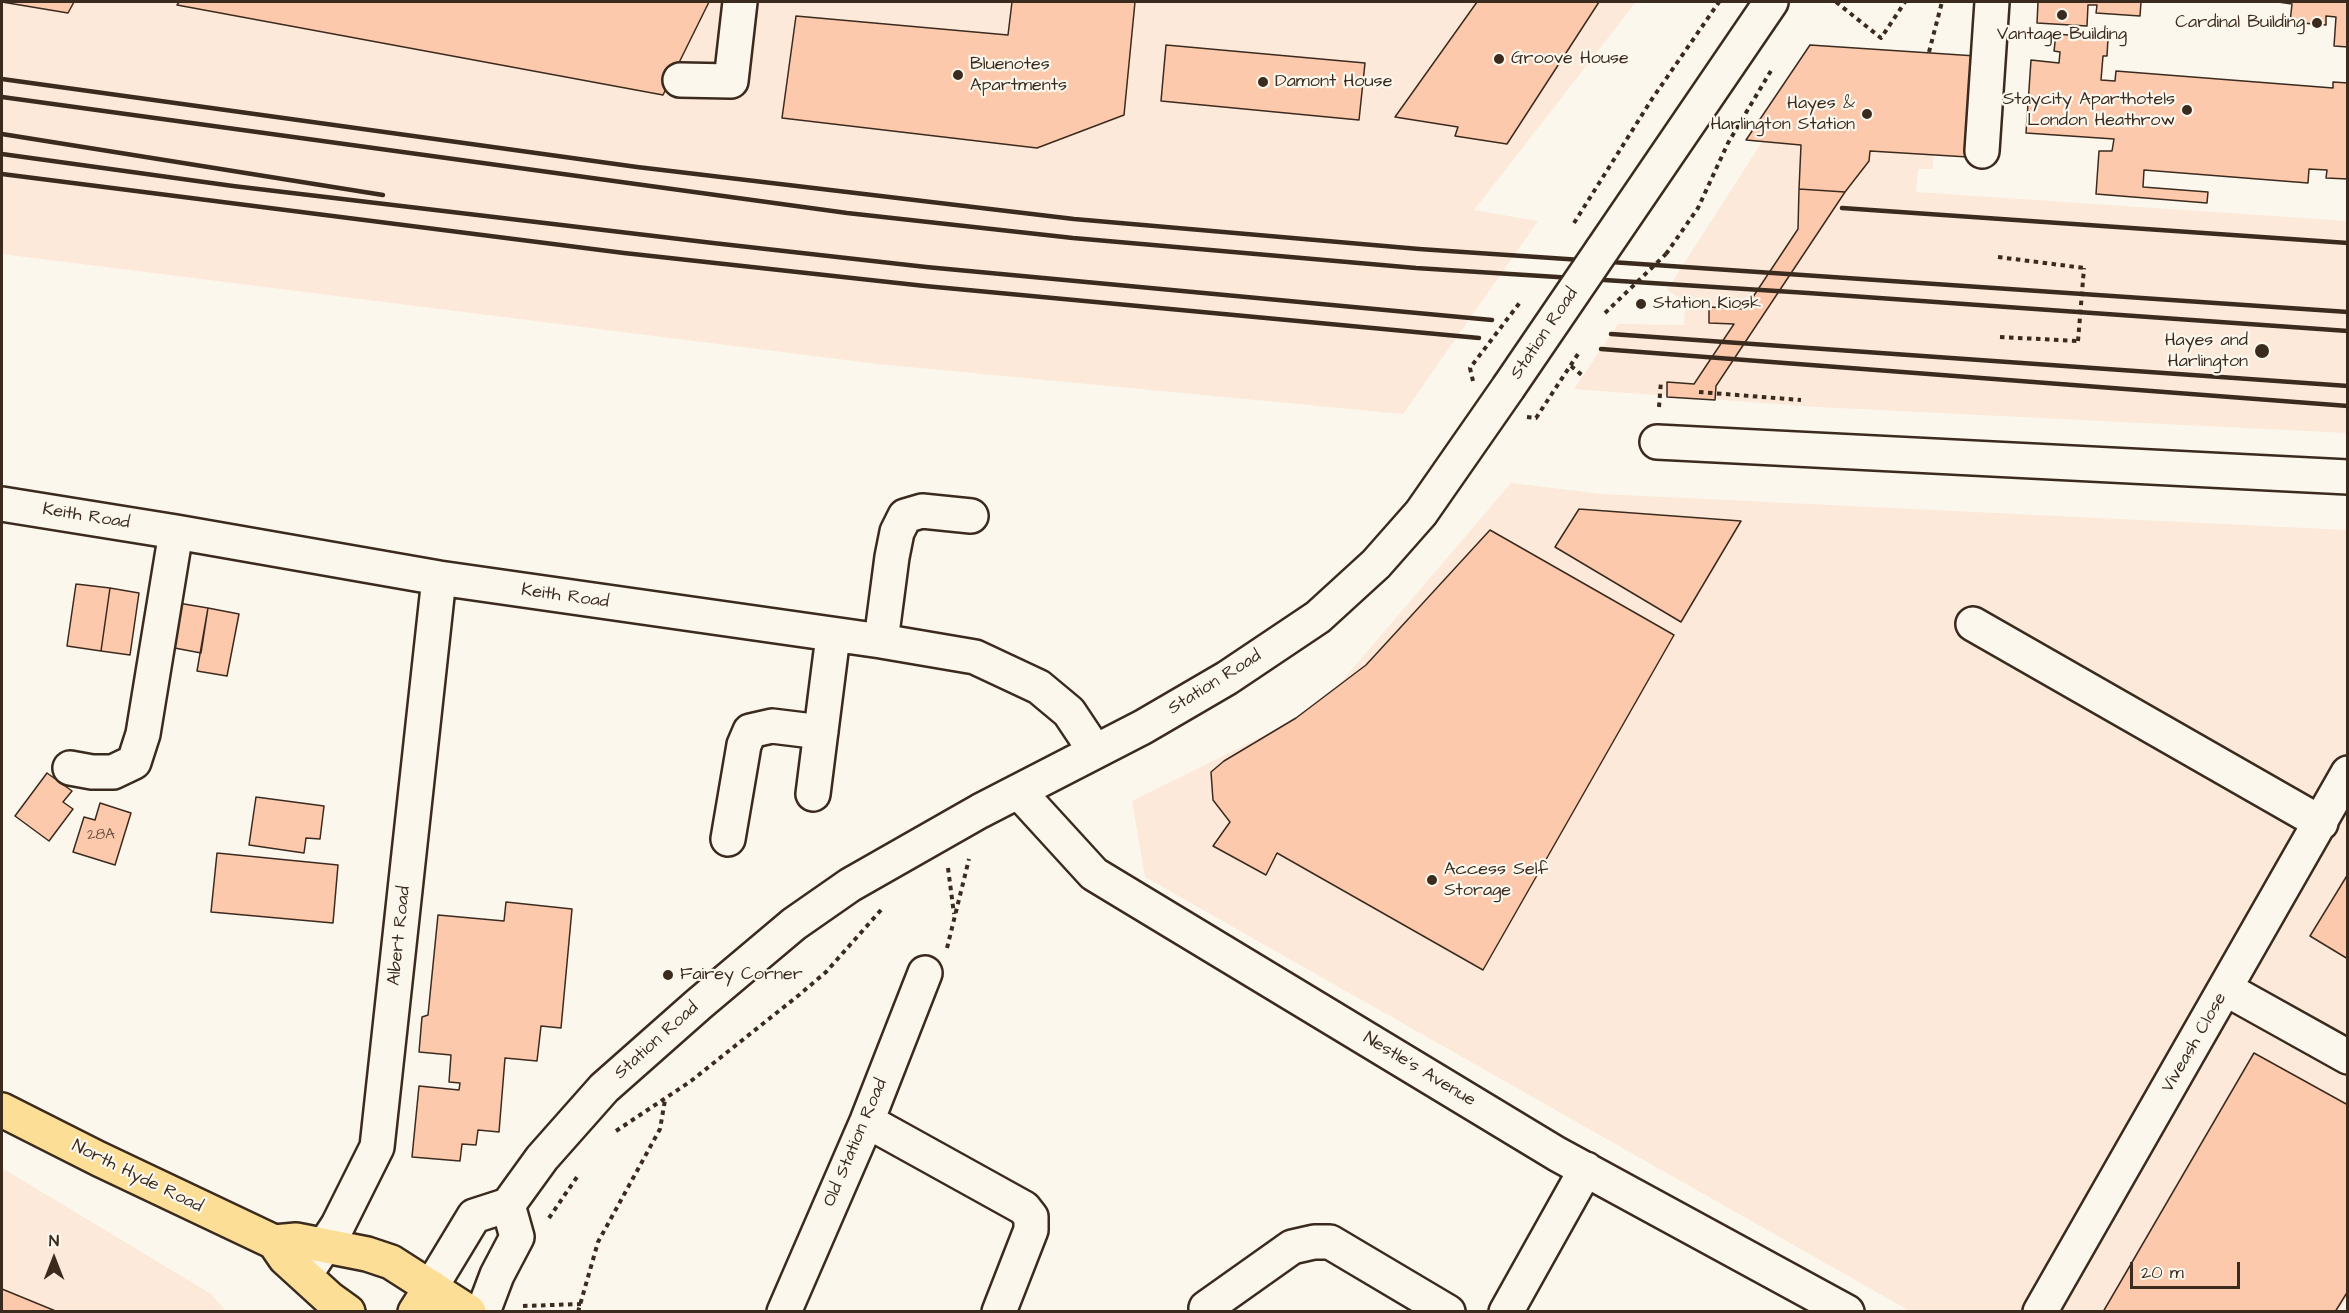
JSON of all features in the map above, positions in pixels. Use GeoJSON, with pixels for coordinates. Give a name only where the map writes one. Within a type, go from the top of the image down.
{"type":"FeatureCollection","features":[{"type":"Feature","properties":{"kind":"main road","name":"North Hyde Road"},"geometry":{"type":"LineString","coordinates":[[2,1110],[274,1242],[285,1258],[330,1299],[348,1311]]}},
{"type":"Feature","properties":{"kind":"main road","name":"North Hyde Road"},"geometry":{"type":"LineString","coordinates":[[274,1242],[297,1240],[367,1254],[391,1262],[423,1299],[469,1311]]}},
{"type":"Feature","properties":{"kind":"street"},"geometry":{"type":"LineString","coordinates":[[680,80],[731,81],[740,2]]}},
{"type":"Feature","properties":{"kind":"street"},"geometry":{"type":"LineString","coordinates":[[1982,152],[1992,2]]}},
{"type":"Feature","properties":{"kind":"street","name":"Station Road"},"geometry":{"type":"LineString","coordinates":[[508,1205],[542,1158],[604,1088],[794,924],[850,885],[980,811],[1143,727],[1227,678],[1318,617],[1376,564],[1421,513],[1764,12]]}},
{"type":"Feature","properties":{"kind":"street"},"geometry":{"type":"LineString","coordinates":[[1657,442],[2348,477]]}},
{"type":"Feature","properties":{"kind":"street","name":"Keith Road"},"geometry":{"type":"LineString","coordinates":[[2,504],[176,531],[439,578],[975,657],[1039,687],[1069,712],[1095,752]]}},
{"type":"Feature","properties":{"kind":"street"},"geometry":{"type":"LineString","coordinates":[[881,642],[892,556],[897,531],[906,516],[922,511],[971,516]]}},
{"type":"Feature","properties":{"kind":"street"},"geometry":{"type":"LineString","coordinates":[[70,768],[92,772],[113,772],[134,762],[143,734],[176,531]]}},
{"type":"Feature","properties":{"kind":"street","name":"Albert Road"},"geometry":{"type":"LineString","coordinates":[[305,1275],[338,1225],[377,1147],[439,578]]}},
{"type":"Feature","properties":{"kind":"street"},"geometry":{"type":"LineString","coordinates":[[1973,624],[2321,823]]}},
{"type":"Feature","properties":{"kind":"street"},"geometry":{"type":"LineString","coordinates":[[813,794],[833,636]]}},
{"type":"Feature","properties":{"kind":"street"},"geometry":{"type":"LineString","coordinates":[[728,839],[744,745],[750,731],[772,726],[821,732]]}},
{"type":"Feature","properties":{"kind":"street","name":"Viveash Close"},"geometry":{"type":"LineString","coordinates":[[2040,1311],[2348,773]]}},
{"type":"Feature","properties":{"kind":"street","name":"Nestle's Avenue"},"geometry":{"type":"LineString","coordinates":[[1019,792],[1094,874],[1586,1169],[1846,1311]]}},
{"type":"Feature","properties":{"kind":"street","name":"Old Station Road"},"geometry":{"type":"LineString","coordinates":[[784,1311],[867,1120],[925,973]]}},
{"type":"Feature","properties":{"kind":"street"},"geometry":{"type":"LineString","coordinates":[[2226,988],[2348,1057]]}},
{"type":"Feature","properties":{"kind":"street"},"geometry":{"type":"LineString","coordinates":[[867,1120],[1024,1208],[1031,1217],[1031,1230],[999,1311]]}},
{"type":"Feature","properties":{"kind":"street"},"geometry":{"type":"LineString","coordinates":[[1506,1311],[1586,1169]]}},
{"type":"Feature","properties":{"kind":"street"},"geometry":{"type":"LineString","coordinates":[[423,1299],[474,1216],[508,1205],[516,1237],[497,1275],[483,1311]]}},
{"type":"Feature","properties":{"kind":"street"},"geometry":{"type":"LineString","coordinates":[[1206,1308],[1292,1247],[1314,1242],[1330,1242],[1448,1311]]}},
{"type":"Feature","properties":{"kind":"path"},"geometry":{"type":"LineString","coordinates":[[1571,228],[1652,99],[1719,2]]}},
{"type":"Feature","properties":{"kind":"path"},"geometry":{"type":"LineString","coordinates":[[1836,2],[1881,38],[1905,2]]}},
{"type":"Feature","properties":{"kind":"path"},"geometry":{"type":"LineString","coordinates":[[1929,52],[1942,2]]}},
{"type":"Feature","properties":{"kind":"path"},"geometry":{"type":"LineString","coordinates":[[1614,304],[1665,254],[1698,208],[1728,143],[1777,60]]}},
{"type":"Feature","properties":{"kind":"path"},"geometry":{"type":"LineString","coordinates":[[1998,257],[2084,268],[2078,342],[2000,337]]}},
{"type":"Feature","properties":{"kind":"path"},"geometry":{"type":"LineString","coordinates":[[1474,384],[1470,368],[1521,301]]}},
{"type":"Feature","properties":{"kind":"path"},"geometry":{"type":"LineString","coordinates":[[1523,417],[1536,418],[1580,349]]}},
{"type":"Feature","properties":{"kind":"path"},"geometry":{"type":"LineString","coordinates":[[1570,366],[1583,376]]}},
{"type":"Feature","properties":{"kind":"path"},"geometry":{"type":"LineString","coordinates":[[1700,392],[1801,400]]}},
{"type":"Feature","properties":{"kind":"path"},"geometry":{"type":"LineString","coordinates":[[939,871],[948,866],[955,918],[970,857]]}},
{"type":"Feature","properties":{"kind":"path"},"geometry":{"type":"LineString","coordinates":[[607,1136],[665,1100],[826,972],[886,904]]}},
{"type":"Feature","properties":{"kind":"path"},"geometry":{"type":"LineString","coordinates":[[578,1311],[598,1242],[660,1129],[665,1100]]}},
{"type":"Feature","properties":{"kind":"path"},"geometry":{"type":"LineString","coordinates":[[547,1222],[583,1167]]}},
{"type":"Feature","properties":{"kind":"path"},"geometry":{"type":"LineString","coordinates":[[523,1306],[581,1304]]}},
{"type":"Feature","properties":{"kind":"shaded area"},"geometry":{"type":"Polygon","coordinates":[[[2,2],[1636,2],[1474,210],[1538,221],[1403,414],[878,364],[2,254],[2,2]]]}},
{"type":"Feature","properties":{"kind":"shaded area"},"geometry":{"type":"Polygon","coordinates":[[[1810,45],[1976,56],[1933,155],[1933,169],[1918,169],[1916,192],[2347,221],[2347,433],[1818,407],[1574,389],[1618,324],[1684,325],[1685,302],[1667,290],[1762,142],[1746,140],[1810,45]]]}},
{"type":"Feature","properties":{"kind":"shaded area"},"geometry":{"type":"Polygon","coordinates":[[[1511,483],[1602,494],[2347,530],[2347,1298],[2339,1312],[1910,1311],[1145,877],[1132,801],[1319,708],[1511,483]]]}},
{"type":"Feature","properties":{"kind":"shaded area"},"geometry":{"type":"Polygon","coordinates":[[[2,1168],[211,1294],[226,1311],[2,1311],[2,1168]]]}},
{"type":"Feature","properties":{"kind":"building"},"geometry":{"type":"Polygon","coordinates":[[[2,2],[74,2],[68,13],[2,2]]]}},
{"type":"Feature","properties":{"kind":"building"},"geometry":{"type":"Polygon","coordinates":[[[179,2],[709,2],[663,95],[177,5],[179,2]]]}},
{"type":"Feature","properties":{"kind":"building","name":"Bluenotes Apartments"},"geometry":{"type":"Polygon","coordinates":[[[1012,2],[1135,2],[1124,115],[1037,148],[782,118],[796,16],[1008,35],[1012,2]]]}},
{"type":"Feature","properties":{"kind":"building","name":"Groove House"},"geometry":{"type":"Polygon","coordinates":[[[1477,2],[1599,2],[1507,144],[1455,136],[1458,127],[1395,117],[1477,2]]]}},
{"type":"Feature","properties":{"kind":"building","name":"Vantage Building"},"geometry":{"type":"Polygon","coordinates":[[[2038,2],[2141,2],[2140,16],[2096,13],[2097,5],[2088,5],[2087,26],[2037,23],[2038,2]]]}},
{"type":"Feature","properties":{"kind":"building","name":"Cardinal Building"},"geometry":{"type":"Polygon","coordinates":[[[2278,2],[2348,2],[2348,47],[2334,46],[2336,17],[2326,16],[2326,25],[2290,22],[2292,4],[2278,2]]]}},
{"type":"Feature","properties":{"kind":"building","name":"Staycity Aparthotels London Heathrow"},"geometry":{"type":"Polygon","coordinates":[[[2056,34],[2108,38],[2107,56],[2103,56],[2101,80],[2115,81],[2116,71],[2333,88],[2333,82],[2348,83],[2348,179],[2326,178],[2327,170],[2309,169],[2308,183],[2144,170],[2143,187],[2208,192],[2207,203],[2096,194],[2099,151],[2112,151],[2114,139],[2026,133],[2031,60],[2059,63],[2060,52],[2054,51],[2056,34]]]}},
{"type":"Feature","properties":{"kind":"building","name":"Damont House"},"geometry":{"type":"Polygon","coordinates":[[[1166,45],[1365,63],[1359,120],[1161,101],[1166,45]]]}},
{"type":"Feature","properties":{"kind":"building","name":"Hayes & Harlington Station"},"geometry":{"type":"Polygon","coordinates":[[[1810,45],[1976,56],[1968,157],[1870,151],[1869,161],[1845,192],[1799,189],[1801,145],[1746,140],[1810,45]]]}},
{"type":"Feature","properties":{"kind":"building"},"geometry":{"type":"Polygon","coordinates":[[[1799,189],[1845,192],[1716,386],[1715,400],[1667,397],[1667,382],[1694,384],[1734,324],[1709,323],[1709,307],[1745,309],[1798,229],[1799,189]]]}},
{"type":"Feature","properties":{"kind":"building"},"geometry":{"type":"Polygon","coordinates":[[[1579,509],[1741,521],[1681,622],[1555,547],[1579,509]]]}},
{"type":"Feature","properties":{"kind":"building"},"geometry":{"type":"Polygon","coordinates":[[[1490,530],[1674,635],[1483,970],[1277,853],[1266,875],[1213,846],[1230,822],[1213,800],[1211,772],[1224,761],[1296,718],[1366,665],[1490,530]]]}},
{"type":"Feature","properties":{"kind":"building"},"geometry":{"type":"Polygon","coordinates":[[[76,584],[110,588],[101,651],[67,646],[76,584]]]}},
{"type":"Feature","properties":{"kind":"building"},"geometry":{"type":"Polygon","coordinates":[[[110,588],[139,593],[130,655],[101,651],[110,588]]]}},
{"type":"Feature","properties":{"kind":"building"},"geometry":{"type":"Polygon","coordinates":[[[172,602],[208,608],[201,653],[164,646],[172,602]]]}},
{"type":"Feature","properties":{"kind":"building"},"geometry":{"type":"Polygon","coordinates":[[[208,608],[239,614],[227,676],[197,671],[208,608]]]}},
{"type":"Feature","properties":{"kind":"building"},"geometry":{"type":"Polygon","coordinates":[[[47,773],[72,791],[63,802],[73,809],[49,841],[15,816],[47,773]]]}},
{"type":"Feature","properties":{"kind":"building"},"geometry":{"type":"Polygon","coordinates":[[[256,797],[324,806],[320,839],[306,838],[304,853],[249,845],[256,797]]]}},
{"type":"Feature","properties":{"kind":"building"},"geometry":{"type":"Polygon","coordinates":[[[100,803],[131,813],[115,865],[73,852],[84,817],[95,820],[100,803]]]}},
{"type":"Feature","properties":{"kind":"building"},"geometry":{"type":"Polygon","coordinates":[[[217,853],[338,865],[333,923],[211,912],[217,853]]]}},
{"type":"Feature","properties":{"kind":"building"},"geometry":{"type":"Polygon","coordinates":[[[2348,874],[2348,959],[2310,936],[2348,874]]]}},
{"type":"Feature","properties":{"kind":"building"},"geometry":{"type":"Polygon","coordinates":[[[506,902],[572,909],[561,1028],[541,1026],[537,1061],[505,1058],[499,1132],[478,1130],[476,1145],[462,1144],[460,1161],[412,1157],[419,1086],[459,1090],[460,1083],[449,1082],[451,1055],[419,1052],[422,1017],[428,1015],[438,915],[504,921],[506,902]]]}},
{"type":"Feature","properties":{"kind":"building"},"geometry":{"type":"Polygon","coordinates":[[[2254,1053],[2348,1105],[2348,1291],[2335,1312],[2103,1312],[2254,1053]]]}},
{"type":"Feature","properties":{"kind":"building"},"geometry":{"type":"Polygon","coordinates":[[[2,1289],[58,1312],[2,1312],[2,1289]]]}},
{"type":"Feature","properties":{"kind":"railway"},"geometry":{"type":"LineString","coordinates":[[2,79],[637,167],[1074,219],[1419,249],[2348,312]]}},
{"type":"Feature","properties":{"kind":"railway"},"geometry":{"type":"LineString","coordinates":[[2,97],[847,213],[1073,238],[1416,268],[2348,331]]}},
{"type":"Feature","properties":{"kind":"railway"},"geometry":{"type":"LineString","coordinates":[[2,134],[383,195]]}},
{"type":"Feature","properties":{"kind":"railway"},"geometry":{"type":"LineString","coordinates":[[2,154],[233,186],[926,267],[1492,320]]}},
{"type":"Feature","properties":{"kind":"railway"},"geometry":{"type":"LineString","coordinates":[[2,174],[624,253],[925,286],[1479,338]]}},
{"type":"Feature","properties":{"kind":"railway"},"geometry":{"type":"LineString","coordinates":[[1842,208],[2348,243]]}},
{"type":"Feature","properties":{"kind":"railway"},"geometry":{"type":"LineString","coordinates":[[1611,334],[2348,386]]}},
{"type":"Feature","properties":{"kind":"railway"},"geometry":{"type":"LineString","coordinates":[[1601,349],[2348,406]]}},
{"type":"Feature","properties":{"kind":"place","name":"Vantage Building"},"geometry":{"type":"Point","coordinates":[2062,15]}},
{"type":"Feature","properties":{"kind":"place","name":"Cardinal Building"},"geometry":{"type":"Point","coordinates":[2317,23]}},
{"type":"Feature","properties":{"kind":"place","name":"Groove House"},"geometry":{"type":"Point","coordinates":[1499,59]}},
{"type":"Feature","properties":{"kind":"place","name":"Bluenotes Apartments"},"geometry":{"type":"Point","coordinates":[958,75]}},
{"type":"Feature","properties":{"kind":"place","name":"Damont House"},"geometry":{"type":"Point","coordinates":[1263,82]}},
{"type":"Feature","properties":{"kind":"place","name":"Staycity Aparthotels London Heathrow"},"geometry":{"type":"Point","coordinates":[2187,110]}},
{"type":"Feature","properties":{"kind":"place","name":"Hayes & Harlington Station"},"geometry":{"type":"Point","coordinates":[1867,114]}},
{"type":"Feature","properties":{"kind":"place","name":"Station Kiosk"},"geometry":{"type":"Point","coordinates":[1641,304]}},
{"type":"Feature","properties":{"kind":"place","name":"Hayes and Harlington"},"geometry":{"type":"Point","coordinates":[2262,351]}},
{"type":"Feature","properties":{"kind":"place","name":"Access Self Storage"},"geometry":{"type":"Point","coordinates":[1432,880]}},
{"type":"Feature","properties":{"kind":"place","name":"Fairey Corner"},"geometry":{"type":"Point","coordinates":[668,975]}}]}
